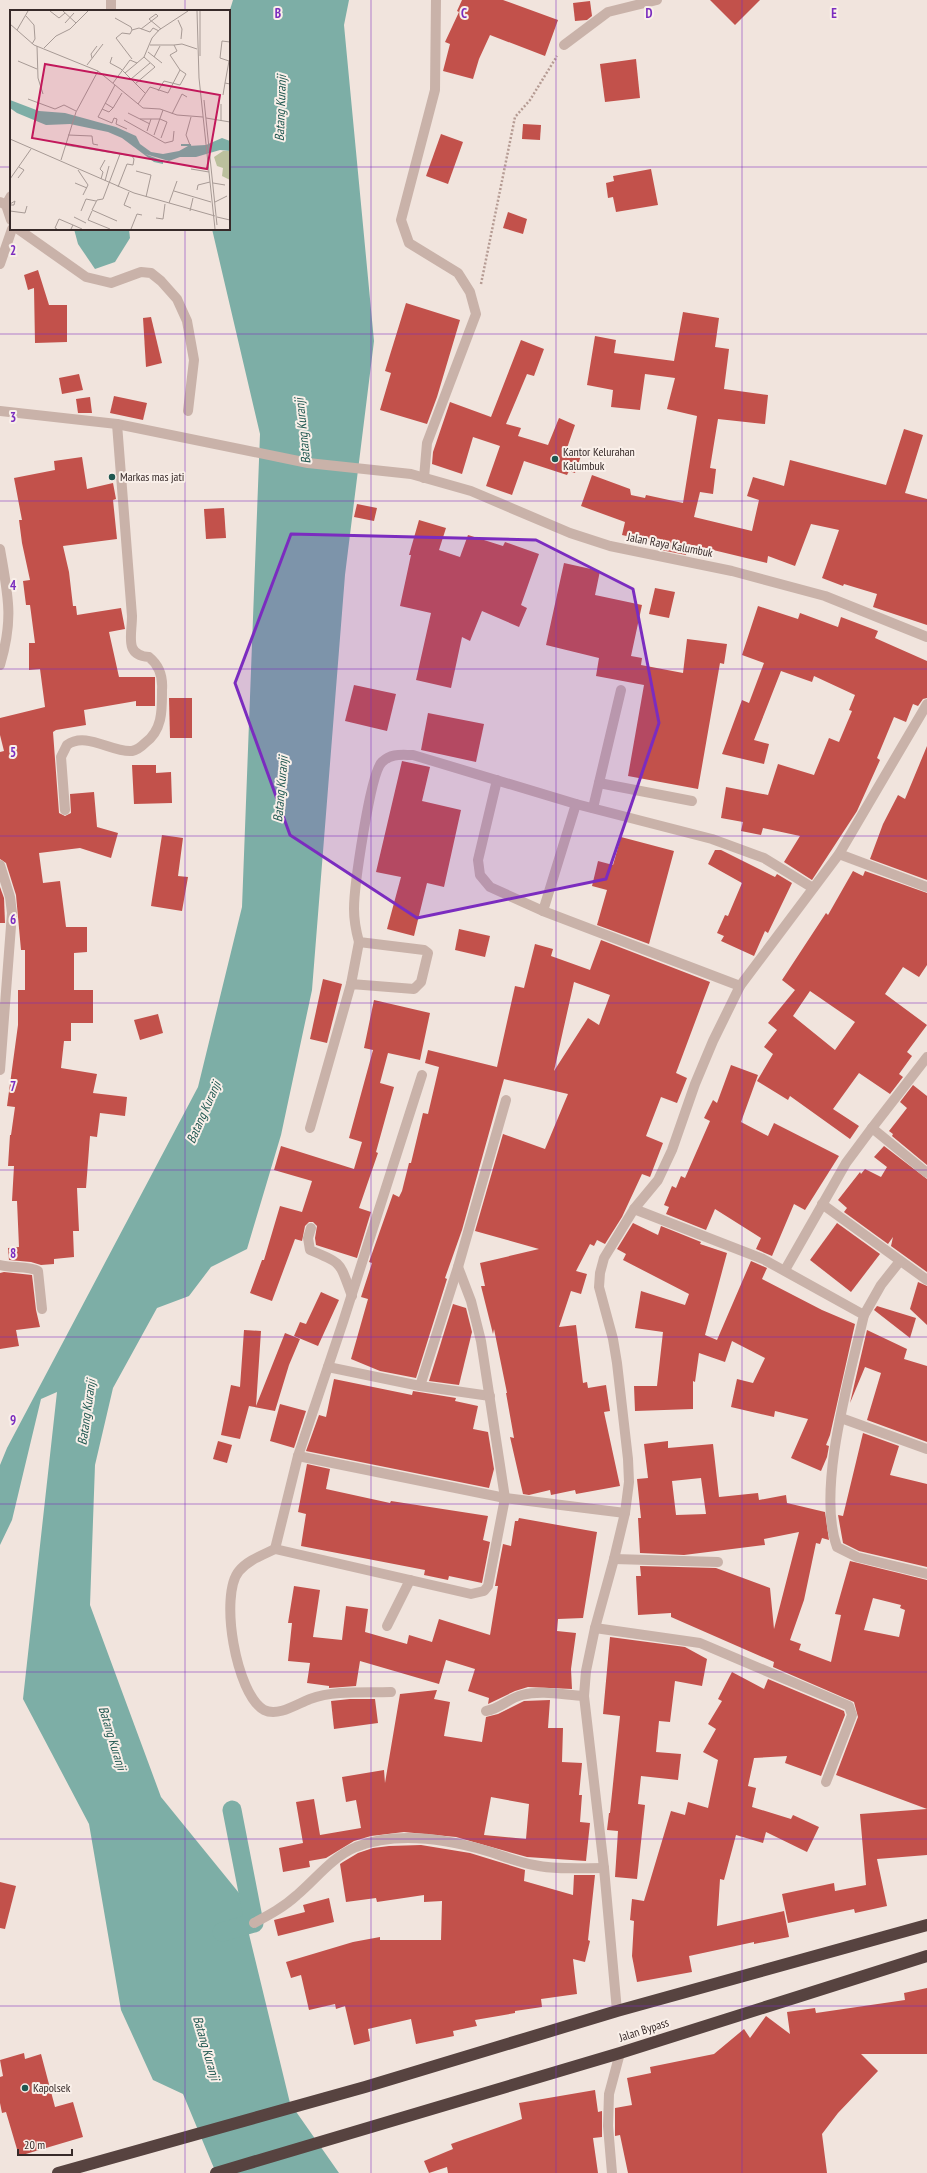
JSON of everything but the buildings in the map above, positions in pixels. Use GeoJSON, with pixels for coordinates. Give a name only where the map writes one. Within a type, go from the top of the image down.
{"type":"FeatureCollection","features":[{"type":"Feature","properties":{"kind":"highway"},"geometry":{"type":"LineString","coordinates":[[58,2173],[365,2087],[617,2011],[927,1925]]}},
{"type":"Feature","properties":{"kind":"highway","name":"Jalan Bypass"},"geometry":{"type":"LineString","coordinates":[[216,2173],[620,2052],[927,1956]]}},
{"type":"Feature","properties":{"kind":"street"},"geometry":{"type":"LineString","coordinates":[[111,10],[112,0]]}},
{"type":"Feature","properties":{"kind":"street"},"geometry":{"type":"LineString","coordinates":[[424,478],[427,442],[476,314],[470,292],[458,273],[409,243],[401,220],[435,90],[436,0]]}},
{"type":"Feature","properties":{"kind":"street"},"geometry":{"type":"LineString","coordinates":[[564,46],[608,12],[657,0]]}},
{"type":"Feature","properties":{"kind":"street"},"geometry":{"type":"LineString","coordinates":[[6,201],[10,216]]}},
{"type":"Feature","properties":{"kind":"street"},"geometry":{"type":"LineString","coordinates":[[0,264],[12,230]]}},
{"type":"Feature","properties":{"kind":"street"},"geometry":{"type":"LineString","coordinates":[[19,230],[86,278],[111,283],[141,272],[151,273],[161,281],[177,299],[187,321],[194,360],[188,411]]}},
{"type":"Feature","properties":{"kind":"street","name":"Jalan Raya Kalumbuk"},"geometry":{"type":"LineString","coordinates":[[0,411],[117,424],[201,442],[308,462],[411,474],[470,491],[570,533],[610,546],[732,571],[825,596],[927,637]]}},
{"type":"Feature","properties":{"kind":"street"},"geometry":{"type":"LineString","coordinates":[[65,810],[61,757],[67,745],[77,741],[93,742],[123,750],[134,751],[151,739],[162,719],[162,680],[158,666],[150,657],[138,656],[133,652],[132,616],[117,424]]}},
{"type":"Feature","properties":{"kind":"street"},"geometry":{"type":"LineString","coordinates":[[0,549],[9,615],[6,644],[0,665]]}},
{"type":"Feature","properties":{"kind":"street"},"geometry":{"type":"LineString","coordinates":[[593,808],[621,690]]}},
{"type":"Feature","properties":{"kind":"street"},"geometry":{"type":"LineString","coordinates":[[617,2011],[604,1868],[584,1696],[586,1671],[595,1628],[625,1513],[629,1482],[628,1459],[613,1339],[599,1287],[600,1273],[604,1258],[634,1210],[658,1180],[672,1150],[695,1084],[713,1041],[740,986],[839,854],[927,704]]}},
{"type":"Feature","properties":{"kind":"street"},"geometry":{"type":"LineString","coordinates":[[310,1128],[351,984],[359,942],[354,908],[356,886],[374,779],[381,763],[392,754],[413,755],[576,804],[712,839],[764,858],[813,888]]}},
{"type":"Feature","properties":{"kind":"street"},"geometry":{"type":"LineString","coordinates":[[497,780],[478,860],[480,875],[490,886],[543,911],[740,986]]}},
{"type":"Feature","properties":{"kind":"street"},"geometry":{"type":"LineString","coordinates":[[599,783],[692,801]]}},
{"type":"Feature","properties":{"kind":"street"},"geometry":{"type":"LineString","coordinates":[[543,911],[576,804]]}},
{"type":"Feature","properties":{"kind":"street"},"geometry":{"type":"LineString","coordinates":[[839,854],[927,887]]}},
{"type":"Feature","properties":{"kind":"street"},"geometry":{"type":"LineString","coordinates":[[0,865],[10,897],[12,913],[0,1070]]}},
{"type":"Feature","properties":{"kind":"street"},"geometry":{"type":"LineString","coordinates":[[351,984],[414,989],[421,982],[428,953],[424,950],[359,942]]}},
{"type":"Feature","properties":{"kind":"street"},"geometry":{"type":"LineString","coordinates":[[785,1270],[822,1204],[872,1128],[923,1070],[927,1057]]}},
{"type":"Feature","properties":{"kind":"street"},"geometry":{"type":"LineString","coordinates":[[275,1549],[298,1456],[352,1296],[422,1075]]}},
{"type":"Feature","properties":{"kind":"street"},"geometry":{"type":"LineString","coordinates":[[420,1386],[458,1267],[506,1100]]}},
{"type":"Feature","properties":{"kind":"street"},"geometry":{"type":"LineString","coordinates":[[872,1128],[927,1173]]}},
{"type":"Feature","properties":{"kind":"street"},"geometry":{"type":"LineString","coordinates":[[822,1204],[927,1280]]}},
{"type":"Feature","properties":{"kind":"street"},"geometry":{"type":"LineString","coordinates":[[634,1210],[763,1259],[864,1315]]}},
{"type":"Feature","properties":{"kind":"street"},"geometry":{"type":"LineString","coordinates":[[311,1228],[308,1238],[310,1250],[336,1260],[340,1264],[352,1296]]}},
{"type":"Feature","properties":{"kind":"street"},"geometry":{"type":"LineString","coordinates":[[900,1261],[881,1285],[864,1315],[841,1418],[832,1472],[831,1531],[837,1547],[857,1557],[927,1574]]}},
{"type":"Feature","properties":{"kind":"street"},"geometry":{"type":"LineString","coordinates":[[0,1265],[35,1269],[38,1271],[42,1309]]}},
{"type":"Feature","properties":{"kind":"street"},"geometry":{"type":"LineString","coordinates":[[391,1692],[329,1695],[311,1699],[277,1712],[265,1710],[253,1700],[241,1671],[233,1639],[231,1605],[233,1585],[239,1571],[256,1558],[275,1549],[471,1594],[484,1591],[488,1586],[505,1498],[494,1438],[490,1396],[481,1341],[471,1301],[458,1267]]}},
{"type":"Feature","properties":{"kind":"street"},"geometry":{"type":"LineString","coordinates":[[328,1367],[420,1386],[490,1396]]}},
{"type":"Feature","properties":{"kind":"street"},"geometry":{"type":"LineString","coordinates":[[841,1418],[927,1449]]}},
{"type":"Feature","properties":{"kind":"street"},"geometry":{"type":"LineString","coordinates":[[298,1456],[505,1498],[625,1513]]}},
{"type":"Feature","properties":{"kind":"street"},"geometry":{"type":"LineString","coordinates":[[614,1559],[718,1562]]}},
{"type":"Feature","properties":{"kind":"street"},"geometry":{"type":"LineString","coordinates":[[387,1626],[410,1580]]}},
{"type":"Feature","properties":{"kind":"street"},"geometry":{"type":"LineString","coordinates":[[595,1628],[700,1643],[849,1706],[852,1715],[826,1782]]}},
{"type":"Feature","properties":{"kind":"street"},"geometry":{"type":"LineString","coordinates":[[486,1712],[495,1710],[521,1695],[541,1693],[584,1696]]}},
{"type":"Feature","properties":{"kind":"street"},"geometry":{"type":"LineString","coordinates":[[254,1923],[280,1909],[338,1857],[355,1848],[372,1842],[400,1838],[436,1840],[464,1845],[533,1865],[555,1868],[604,1868]]}},
{"type":"Feature","properties":{"kind":"street"},"geometry":{"type":"LineString","coordinates":[[612,2173],[608,2126],[609,2094],[620,2052]]}},
{"type":"Feature","properties":{"kind":"path"},"geometry":{"type":"LineString","coordinates":[[476,314],[515,117],[530,100],[564,46]]}},
{"type":"Feature","properties":{"kind":"highlighted area"},"geometry":{"type":"Polygon","coordinates":[[[291,534],[536,540],[633,589],[659,723],[606,879],[417,918],[290,835],[235,683],[291,534]]]}},
{"type":"Feature","properties":{"kind":"water","name":"Batang Kuranji"},"geometry":{"type":"Polygon","coordinates":[[[233,0],[349,0],[344,25],[374,341],[345,575],[312,990],[281,1135],[247,1249],[211,1267],[189,1296],[157,1308],[113,1388],[95,1465],[90,1605],[161,1797],[239,1893],[290,2103],[339,2173],[216,2173],[183,2094],[153,2080],[121,2010],[89,1824],[23,1699],[57,1392],[41,1399],[12,1520],[0,1545],[0,1465],[7,1448],[198,1087],[242,907],[260,434],[212,230],[230,230],[230,10],[233,0]]]}},
{"type":"Feature","properties":{"kind":"water"},"geometry":{"type":"Polygon","coordinates":[[[74,230],[129,230],[130,238],[115,262],[95,269],[78,244],[74,230]]]}},
{"type":"Feature","properties":{"kind":"waterway"},"geometry":{"type":"LineString","coordinates":[[222,1932],[254,1923],[232,1810]]}},
{"type":"Feature","properties":{"kind":"place","name":"Kantor Kelurahan Kalumbuk"},"geometry":{"type":"Point","coordinates":[555,459]}},
{"type":"Feature","properties":{"kind":"place","name":"Markas mas jati"},"geometry":{"type":"Point","coordinates":[112,477]}},
{"type":"Feature","properties":{"kind":"place","name":"Kapolsek"},"geometry":{"type":"Point","coordinates":[25,2088]}}]}
